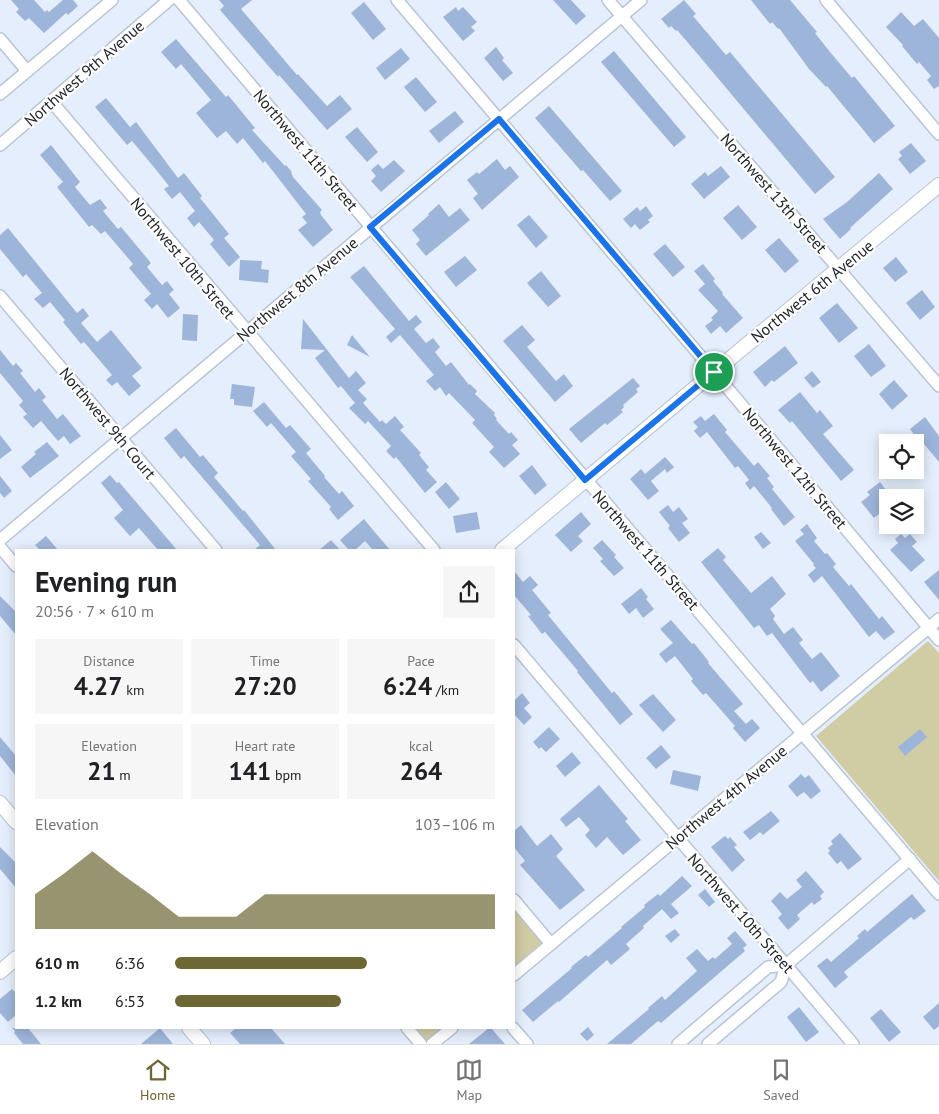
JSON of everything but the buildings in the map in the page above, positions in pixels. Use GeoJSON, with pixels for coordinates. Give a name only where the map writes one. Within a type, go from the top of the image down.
{"type":"FeatureCollection","features":[{"type":"Feature","properties":{"kind":"street"},"geometry":{"type":"LineString","coordinates":[[0,94],[112,0]]}},
{"type":"Feature","properties":{"kind":"street","name":"Northwest 9th Avenue"},"geometry":{"type":"LineString","coordinates":[[0,145],[169,0]]}},
{"type":"Feature","properties":{"kind":"street","name":"Northwest 11th Street"},"geometry":{"type":"LineString","coordinates":[[179,0],[585,480],[939,894]]}},
{"type":"Feature","properties":{"kind":"street","name":"Northwest 12th Street"},"geometry":{"type":"LineString","coordinates":[[397,0],[939,640]]}},
{"type":"Feature","properties":{"kind":"street","name":"Northwest 13th Street"},"geometry":{"type":"LineString","coordinates":[[608,0],[939,386]]}},
{"type":"Feature","properties":{"kind":"street","name":"Northwest 8th Avenue"},"geometry":{"type":"LineString","coordinates":[[0,540],[641,0]]}},
{"type":"Feature","properties":{"kind":"street"},"geometry":{"type":"LineString","coordinates":[[826,0],[939,134]]}},
{"type":"Feature","properties":{"kind":"street"},"geometry":{"type":"LineString","coordinates":[[0,38],[27,71]]}},
{"type":"Feature","properties":{"kind":"street","name":"Northwest 10th Street"},"geometry":{"type":"LineString","coordinates":[[51,101],[433,549]]}},
{"type":"Feature","properties":{"kind":"street","name":"Northwest 6th Avenue"},"geometry":{"type":"LineString","coordinates":[[503,549],[939,185]]}},
{"type":"Feature","properties":{"kind":"street","name":"Northwest 9th Court"},"geometry":{"type":"LineString","coordinates":[[0,296],[215,549]]}},
{"type":"Feature","properties":{"kind":"street"},"geometry":{"type":"LineString","coordinates":[[0,547],[15,565]]}},
{"type":"Feature","properties":{"kind":"street","name":"Northwest 4th Avenue"},"geometry":{"type":"LineString","coordinates":[[515,974],[939,619]]}},
{"type":"Feature","properties":{"kind":"street","name":"Northwest 10th Street"},"geometry":{"type":"LineString","coordinates":[[515,646],[853,1044]]}},
{"type":"Feature","properties":{"kind":"street"},"geometry":{"type":"LineString","coordinates":[[0,803],[15,821]]}},
{"type":"Feature","properties":{"kind":"street"},"geometry":{"type":"LineString","coordinates":[[708,1044],[781,982],[786,965],[910,859]]}},
{"type":"Feature","properties":{"kind":"street"},"geometry":{"type":"LineString","coordinates":[[515,901],[551,944]]}},
{"type":"Feature","properties":{"kind":"street"},"geometry":{"type":"LineString","coordinates":[[0,972],[15,959]]}},
{"type":"Feature","properties":{"kind":"street"},"geometry":{"type":"LineString","coordinates":[[678,1044],[768,967],[786,965]]}},
{"type":"Feature","properties":{"kind":"street"},"geometry":{"type":"LineString","coordinates":[[190,1029],[203,1044]]}},
{"type":"Feature","properties":{"kind":"street"},"geometry":{"type":"LineString","coordinates":[[408,1029],[421,1044]]}},
{"type":"Feature","properties":{"kind":"street"},"geometry":{"type":"LineString","coordinates":[[432,1044],[451,1029]]}},
{"type":"Feature","properties":{"kind":"street"},"geometry":{"type":"LineString","coordinates":[[514,1029],[527,1044]]}},
{"type":"Feature","properties":{"kind":"shaded area"},"geometry":{"type":"Polygon","coordinates":[[[928,641],[939,653],[939,881],[816,736],[928,641]]]}},
{"type":"Feature","properties":{"kind":"shaded area"},"geometry":{"type":"Polygon","coordinates":[[[515,911],[542,943],[515,966],[515,911]]]}},
{"type":"Feature","properties":{"kind":"shaded area"},"geometry":{"type":"Polygon","coordinates":[[[417,1029],[442,1029],[427,1041],[417,1029]]]}},
{"type":"Feature","properties":{"kind":"route"},"geometry":{"type":"LineString","coordinates":[[499,119],[714,372],[585,480],[370,227],[499,119]]}}]}
